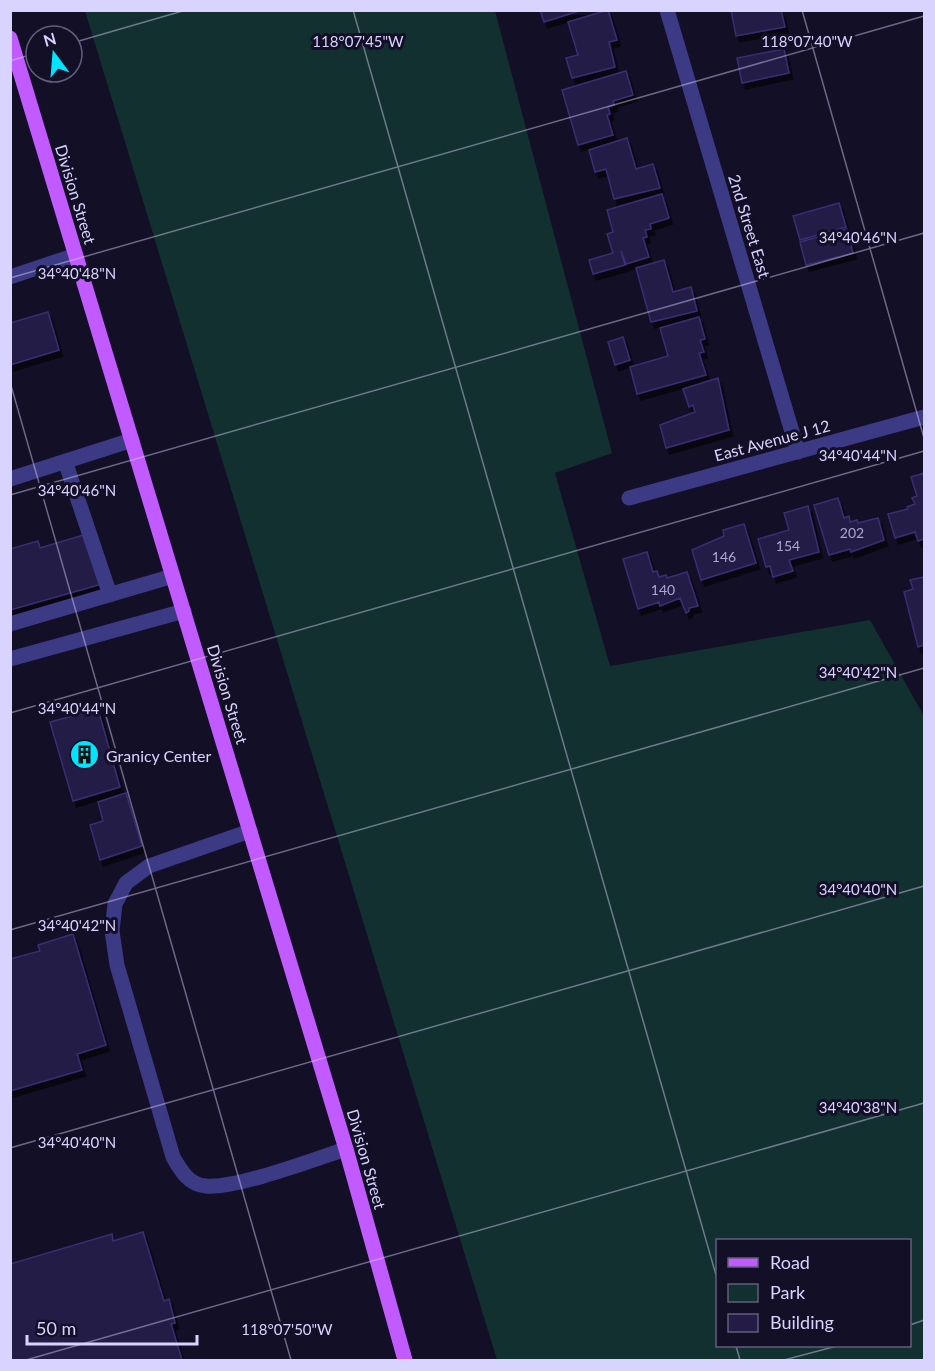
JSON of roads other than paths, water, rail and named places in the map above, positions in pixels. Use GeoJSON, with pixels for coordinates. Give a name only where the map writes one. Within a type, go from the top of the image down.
{"type":"FeatureCollection","features":[{"type":"Feature","properties":{"kind":"main road","name":"Division Street"},"geometry":{"type":"LineString","coordinates":[[10,38],[346,1149],[405,1360]]}},
{"type":"Feature","properties":{"kind":"street","name":"2nd Street East"},"geometry":{"type":"LineString","coordinates":[[667,10],[798,452]]}},
{"type":"Feature","properties":{"kind":"street"},"geometry":{"type":"LineString","coordinates":[[10,277],[76,255]]}},
{"type":"Feature","properties":{"kind":"street","name":"East Avenue J 12"},"geometry":{"type":"LineString","coordinates":[[629,498],[924,417]]}},
{"type":"Feature","properties":{"kind":"street"},"geometry":{"type":"LineString","coordinates":[[10,479],[132,440]]}},
{"type":"Feature","properties":{"kind":"street"},"geometry":{"type":"LineString","coordinates":[[65,461],[110,595]]}},
{"type":"Feature","properties":{"kind":"street"},"geometry":{"type":"LineString","coordinates":[[10,624],[173,576]]}},
{"type":"Feature","properties":{"kind":"street"},"geometry":{"type":"LineString","coordinates":[[10,659],[184,611]]}},
{"type":"Feature","properties":{"kind":"street"},"geometry":{"type":"LineString","coordinates":[[250,831],[150,866],[126,883],[115,904],[112,931],[117,965],[173,1157],[185,1177],[206,1186],[233,1183],[346,1149]]}},
{"type":"Feature","properties":{"kind":"place","name":"Granicy Center"},"geometry":{"type":"Point","coordinates":[85,755]}}]}
